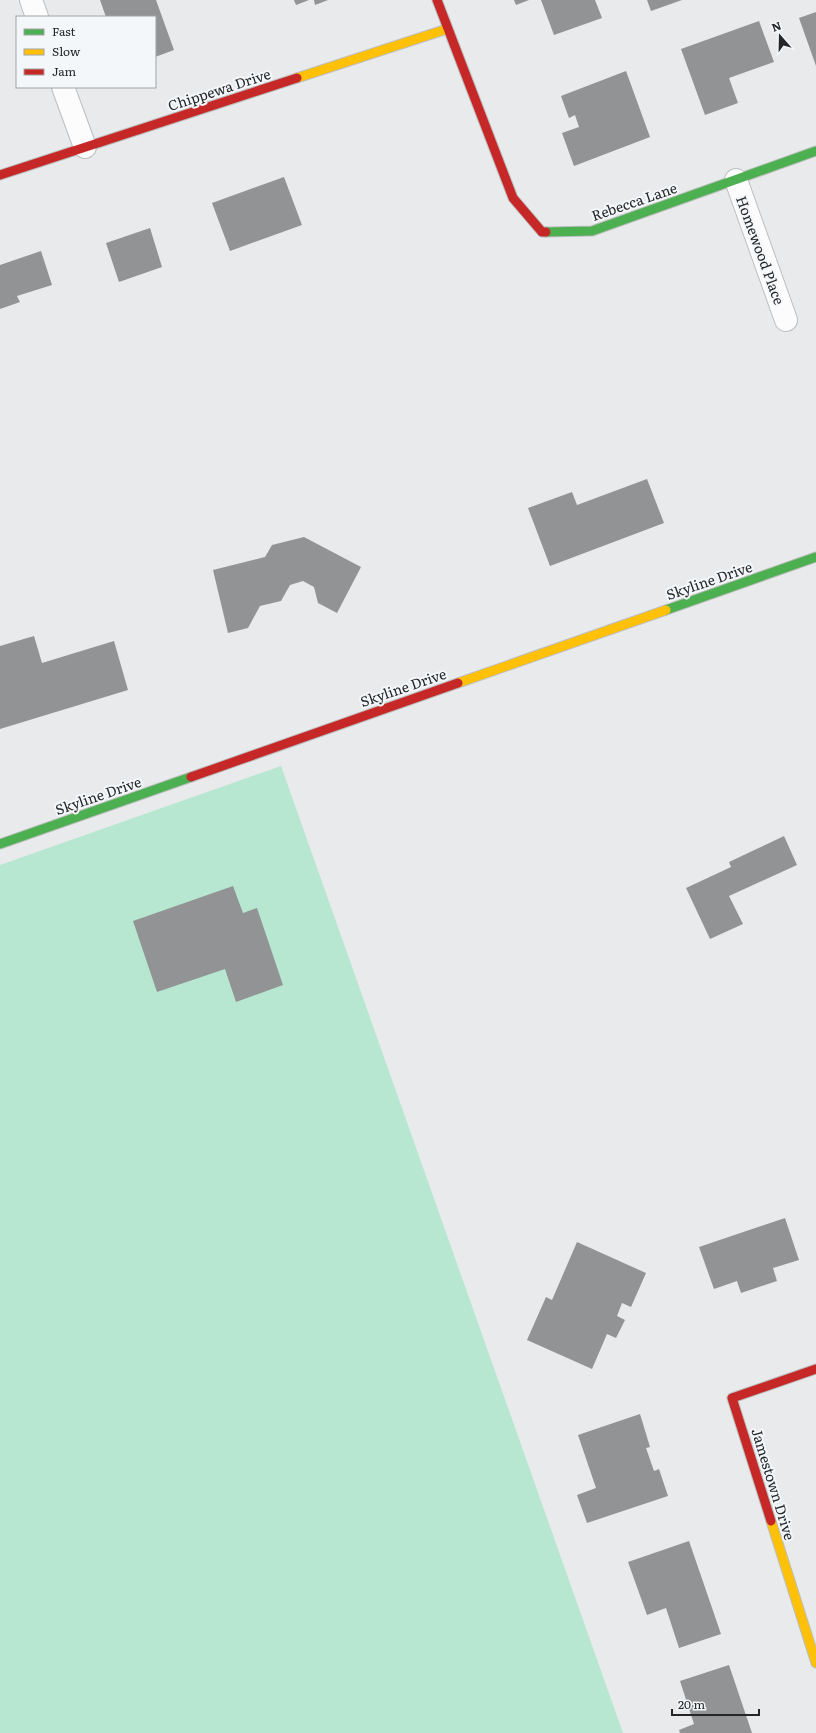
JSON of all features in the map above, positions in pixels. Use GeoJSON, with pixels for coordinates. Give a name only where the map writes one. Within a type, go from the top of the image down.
{"type":"FeatureCollection","features":[{"type":"Feature","properties":{"kind":"street"},"geometry":{"type":"LineString","coordinates":[[31,0],[37,16]]}},
{"type":"Feature","properties":{"kind":"street","name":"Rebecca Lane"},"geometry":{"type":"LineString","coordinates":[[437,0],[447,30],[513,198],[542,232],[592,230],[816,151]]}},
{"type":"Feature","properties":{"kind":"street","name":"Chippewa Drive"},"geometry":{"type":"LineString","coordinates":[[0,175],[447,30]]}},
{"type":"Feature","properties":{"kind":"street"},"geometry":{"type":"LineString","coordinates":[[63,88],[85,147]]}},
{"type":"Feature","properties":{"kind":"street","name":"Homewood Place"},"geometry":{"type":"LineString","coordinates":[[736,180],[786,320]]}},
{"type":"Feature","properties":{"kind":"street","name":"Skyline Drive"},"geometry":{"type":"LineString","coordinates":[[0,844],[816,557]]}},
{"type":"Feature","properties":{"kind":"street","name":"Jamestown Drive"},"geometry":{"type":"LineString","coordinates":[[816,1369],[732,1398],[816,1663]]}},
{"type":"Feature","properties":{"kind":"green space"},"geometry":{"type":"Polygon","coordinates":[[[281,766],[623,1733],[0,1733],[0,865],[281,766]]]}},
{"type":"Feature","properties":{"kind":"building"},"geometry":{"type":"Polygon","coordinates":[[[100,0],[156,0],[174,50],[156,57],[156,16],[106,16],[100,0]]]}},
{"type":"Feature","properties":{"kind":"building"},"geometry":{"type":"Polygon","coordinates":[[[294,0],[309,0],[296,5],[294,0]]]}},
{"type":"Feature","properties":{"kind":"building"},"geometry":{"type":"Polygon","coordinates":[[[314,0],[328,0],[315,5],[314,0]]]}},
{"type":"Feature","properties":{"kind":"building"},"geometry":{"type":"Polygon","coordinates":[[[514,0],[529,0],[516,5],[514,0]]]}},
{"type":"Feature","properties":{"kind":"building"},"geometry":{"type":"Polygon","coordinates":[[[541,0],[595,0],[602,18],[554,35],[541,0]]]}},
{"type":"Feature","properties":{"kind":"building"},"geometry":{"type":"Polygon","coordinates":[[[647,0],[682,0],[651,11],[647,0]]]}},
{"type":"Feature","properties":{"kind":"building"},"geometry":{"type":"Polygon","coordinates":[[[816,12],[816,66],[799,18],[816,12]]]}},
{"type":"Feature","properties":{"kind":"building"},"geometry":{"type":"Polygon","coordinates":[[[759,21],[774,62],[729,78],[738,103],[705,115],[681,49],[759,21]]]}},
{"type":"Feature","properties":{"kind":"building"},"geometry":{"type":"Polygon","coordinates":[[[626,71],[650,137],[574,166],[562,133],[579,127],[575,115],[569,118],[561,96],[626,71]]]}},
{"type":"Feature","properties":{"kind":"building"},"geometry":{"type":"Polygon","coordinates":[[[284,177],[302,225],[230,251],[212,203],[284,177]]]}},
{"type":"Feature","properties":{"kind":"building"},"geometry":{"type":"Polygon","coordinates":[[[150,228],[162,267],[119,282],[106,243],[150,228]]]}},
{"type":"Feature","properties":{"kind":"building"},"geometry":{"type":"Polygon","coordinates":[[[41,251],[52,285],[17,296],[20,302],[0,309],[0,265],[41,251]]]}},
{"type":"Feature","properties":{"kind":"building"},"geometry":{"type":"Polygon","coordinates":[[[647,479],[664,523],[550,566],[528,508],[572,492],[577,505],[647,479]]]}},
{"type":"Feature","properties":{"kind":"building"},"geometry":{"type":"Polygon","coordinates":[[[304,537],[361,567],[337,613],[318,603],[314,587],[303,581],[290,585],[281,601],[260,606],[248,628],[228,633],[213,570],[265,557],[272,545],[304,537]]]}},
{"type":"Feature","properties":{"kind":"building"},"geometry":{"type":"Polygon","coordinates":[[[34,636],[42,663],[114,641],[128,690],[0,729],[0,646],[34,636]]]}},
{"type":"Feature","properties":{"kind":"building"},"geometry":{"type":"Polygon","coordinates":[[[784,836],[797,865],[729,896],[743,924],[710,939],[686,888],[731,867],[729,862],[784,836]]]}},
{"type":"Feature","properties":{"kind":"building"},"geometry":{"type":"Polygon","coordinates":[[[233,886],[243,913],[257,908],[283,985],[236,1002],[225,969],[157,992],[133,921],[233,886]]]}},
{"type":"Feature","properties":{"kind":"building"},"geometry":{"type":"Polygon","coordinates":[[[785,1218],[799,1260],[773,1268],[777,1281],[741,1293],[737,1281],[714,1289],[699,1247],[785,1218]]]}},
{"type":"Feature","properties":{"kind":"building"},"geometry":{"type":"Polygon","coordinates":[[[577,1242],[646,1273],[631,1307],[622,1303],[617,1316],[625,1320],[616,1338],[607,1334],[592,1369],[527,1340],[546,1297],[552,1300],[577,1242]]]}},
{"type":"Feature","properties":{"kind":"building"},"geometry":{"type":"Polygon","coordinates":[[[640,1414],[650,1447],[646,1448],[654,1471],[659,1469],[668,1496],[587,1523],[577,1495],[596,1488],[578,1435],[640,1414]]]}},
{"type":"Feature","properties":{"kind":"building"},"geometry":{"type":"Polygon","coordinates":[[[689,1541],[721,1634],[679,1648],[666,1608],[647,1615],[628,1562],[689,1541]]]}},
{"type":"Feature","properties":{"kind":"building"},"geometry":{"type":"Polygon","coordinates":[[[729,1665],[752,1733],[680,1733],[679,1730],[694,1724],[680,1681],[729,1665]]]}},
{"type":"Feature","properties":{"kind":"traffic: fast"},"geometry":{"type":"LineString","coordinates":[[546,232],[592,231],[816,151]]}},
{"type":"Feature","properties":{"kind":"traffic: fast"},"geometry":{"type":"LineString","coordinates":[[666,610],[816,557]]}},
{"type":"Feature","properties":{"kind":"traffic: fast"},"geometry":{"type":"LineString","coordinates":[[0,844],[191,777]]}},
{"type":"Feature","properties":{"kind":"traffic: slow"},"geometry":{"type":"LineString","coordinates":[[297,78],[447,29]]}},
{"type":"Feature","properties":{"kind":"traffic: slow"},"geometry":{"type":"LineString","coordinates":[[458,683],[666,610]]}},
{"type":"Feature","properties":{"kind":"traffic: slow"},"geometry":{"type":"LineString","coordinates":[[771,1521],[816,1663]]}},
{"type":"Feature","properties":{"kind":"traffic: jam"},"geometry":{"type":"LineString","coordinates":[[437,0],[513,198],[542,232],[546,232]]}},
{"type":"Feature","properties":{"kind":"traffic: jam"},"geometry":{"type":"LineString","coordinates":[[0,175],[297,78]]}},
{"type":"Feature","properties":{"kind":"traffic: jam"},"geometry":{"type":"LineString","coordinates":[[191,777],[458,683]]}},
{"type":"Feature","properties":{"kind":"traffic: jam"},"geometry":{"type":"LineString","coordinates":[[771,1521],[732,1398],[816,1369]]}}]}
